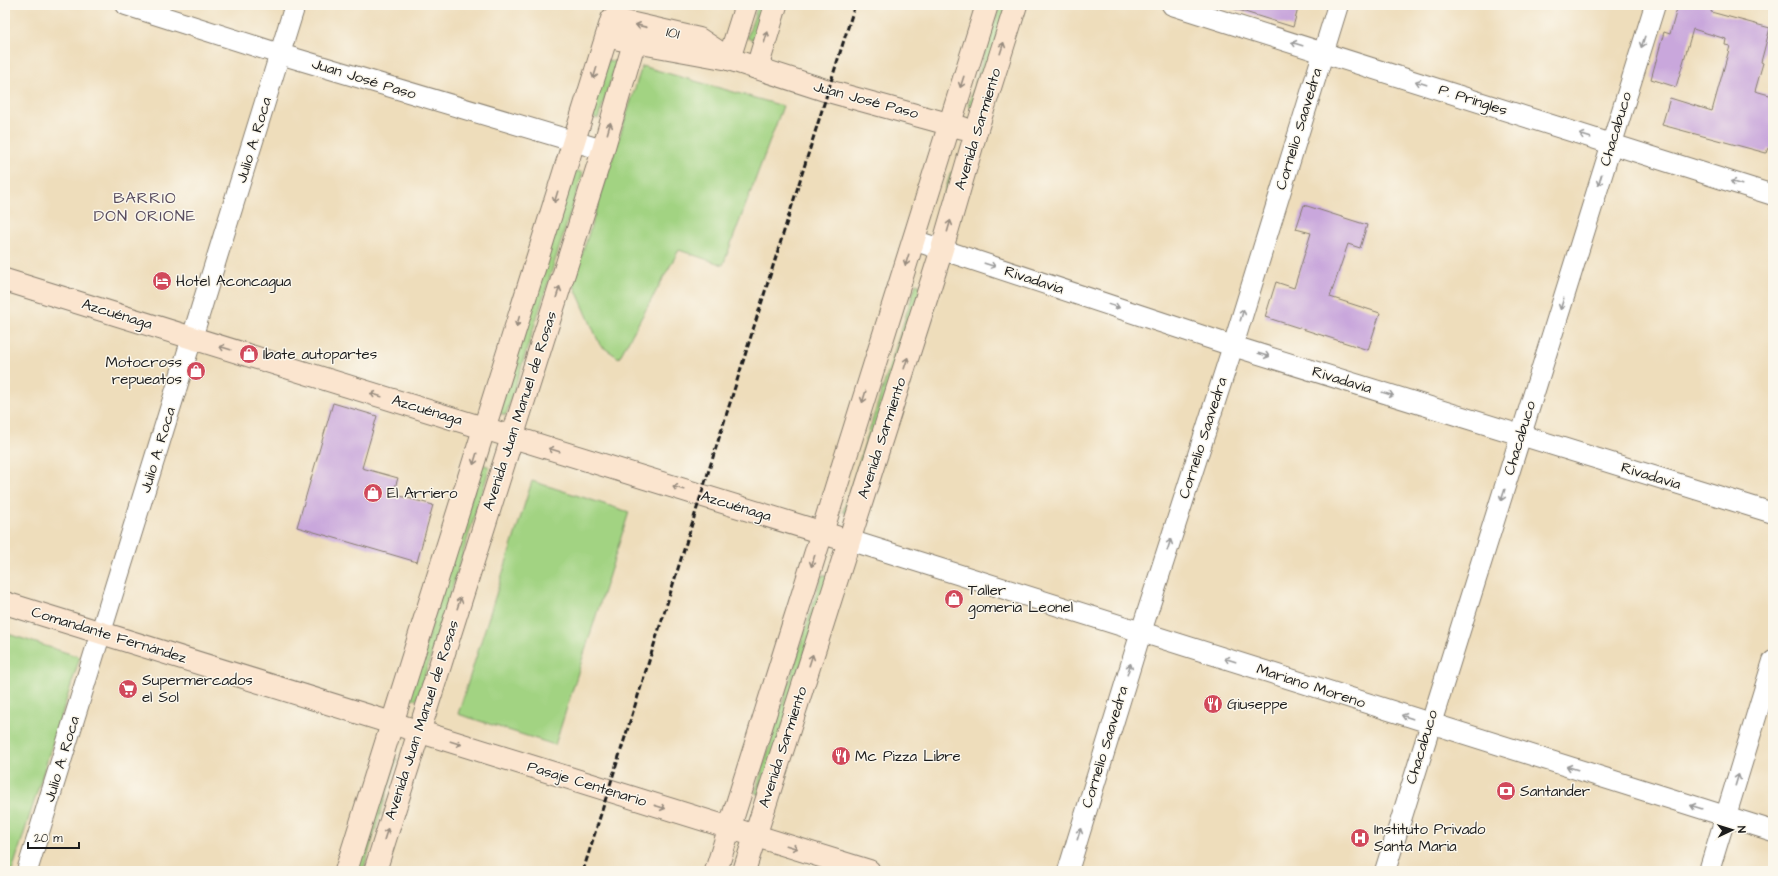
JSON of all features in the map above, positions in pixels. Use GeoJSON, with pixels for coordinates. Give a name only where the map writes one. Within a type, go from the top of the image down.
{"type":"FeatureCollection","features":[{"type":"Feature","properties":{"kind":"main road"},"geometry":{"type":"LineString","coordinates":[[729,59],[746,5]]}},
{"type":"Feature","properties":{"kind":"main road"},"geometry":{"type":"LineString","coordinates":[[612,20],[634,43],[729,59],[757,68],[776,5]]}},
{"type":"Feature","properties":{"kind":"main road","name":"Avenida Sarmiento"},"geometry":{"type":"LineString","coordinates":[[716,871],[987,5]]}},
{"type":"Feature","properties":{"kind":"main road","name":"Avenida Sarmiento"},"geometry":{"type":"LineString","coordinates":[[744,871],[942,249],[976,132],[1016,5]]}},
{"type":"Feature","properties":{"kind":"main road","name":"101"},"geometry":{"type":"LineString","coordinates":[[612,20],[699,39],[729,59]]}},
{"type":"Feature","properties":{"kind":"main road","name":"Avenida Juan Manuel de Rosas"},"geometry":{"type":"LineString","coordinates":[[346,871],[612,20]]}},
{"type":"Feature","properties":{"kind":"main road","name":"Avenida Juan Manuel de Rosas"},"geometry":{"type":"LineString","coordinates":[[374,871],[603,150],[634,43]]}},
{"type":"Feature","properties":{"kind":"main road","name":"Juan José Paso"},"geometry":{"type":"LineString","coordinates":[[757,68],[828,91],[949,123],[976,132]]}},
{"type":"Feature","properties":{"kind":"main road","name":"Azcuénaga"},"geometry":{"type":"LineString","coordinates":[[5,280],[822,533],[849,540]]}},
{"type":"Feature","properties":{"kind":"main road","name":"Comandante Fernández"},"geometry":{"type":"LineString","coordinates":[[5,603],[419,731]]}},
{"type":"Feature","properties":{"kind":"main road","name":"Pasaje Centenario"},"geometry":{"type":"LineString","coordinates":[[419,731],[869,871]]}},
{"type":"Feature","properties":{"kind":"street","name":"Juan José Paso"},"geometry":{"type":"LineString","coordinates":[[126,5],[280,54],[603,150]]}},
{"type":"Feature","properties":{"kind":"street","name":"Julio A. Roca"},"geometry":{"type":"LineString","coordinates":[[27,871],[295,5]]}},
{"type":"Feature","properties":{"kind":"street","name":"P. Pringles"},"geometry":{"type":"LineString","coordinates":[[1172,5],[1323,51],[1773,195]]}},
{"type":"Feature","properties":{"kind":"street","name":"Cornelio Saavedra"},"geometry":{"type":"LineString","coordinates":[[1068,871],[1141,632],[1233,346],[1338,5]]}},
{"type":"Feature","properties":{"kind":"street","name":"Chacabuco"},"geometry":{"type":"LineString","coordinates":[[1384,871],[1655,5]]}},
{"type":"Feature","properties":{"kind":"street","name":"Rivadavia"},"geometry":{"type":"LineString","coordinates":[[913,240],[1233,346],[1773,513]]}},
{"type":"Feature","properties":{"kind":"street","name":"Mariano Moreno"},"geometry":{"type":"LineString","coordinates":[[849,540],[1773,831]]}},
{"type":"Feature","properties":{"kind":"street"},"geometry":{"type":"LineString","coordinates":[[1710,871],[1773,661]]}},
{"type":"Feature","properties":{"kind":"green space"},"geometry":{"type":"Polygon","coordinates":[[[758,5],[765,5],[754,40],[747,38],[758,5]]]}},
{"type":"Feature","properties":{"kind":"green space"},"geometry":{"type":"Polygon","coordinates":[[[1000,5],[1007,5],[975,108],[968,106],[1000,5]]]}},
{"type":"Feature","properties":{"kind":"green space"},"geometry":{"type":"Polygon","coordinates":[[[608,60],[617,62],[598,119],[590,116],[608,60]]]}},
{"type":"Feature","properties":{"kind":"green space"},"geometry":{"type":"Polygon","coordinates":[[[642,66],[783,106],[723,265],[679,250],[619,358],[600,345],[573,283],[642,66]]]}},
{"type":"Feature","properties":{"kind":"green space"},"geometry":{"type":"Polygon","coordinates":[[[574,170],[583,173],[506,415],[496,412],[574,170]]]}},
{"type":"Feature","properties":{"kind":"green space"},"geometry":{"type":"Polygon","coordinates":[[[951,172],[957,174],[941,225],[935,222],[951,172]]]}},
{"type":"Feature","properties":{"kind":"green space"},"geometry":{"type":"Polygon","coordinates":[[[916,284],[921,286],[849,514],[843,512],[916,284]]]}},
{"type":"Feature","properties":{"kind":"green space"},"geometry":{"type":"Polygon","coordinates":[[[482,464],[490,467],[417,700],[409,697],[482,464]]]}},
{"type":"Feature","properties":{"kind":"green space"},"geometry":{"type":"Polygon","coordinates":[[[532,481],[629,512],[555,745],[458,714],[532,481]]]}},
{"type":"Feature","properties":{"kind":"green space"},"geometry":{"type":"Polygon","coordinates":[[[822,575],[828,577],[762,795],[755,793],[822,575]]]}},
{"type":"Feature","properties":{"kind":"green space"},"geometry":{"type":"Polygon","coordinates":[[[5,633],[80,657],[12,871],[5,871],[5,633]]]}},
{"type":"Feature","properties":{"kind":"green space"},"geometry":{"type":"Polygon","coordinates":[[[388,756],[397,759],[363,871],[353,871],[388,756]]]}},
{"type":"Feature","properties":{"kind":"building"},"geometry":{"type":"Polygon","coordinates":[[[1233,5],[1299,5],[1293,27],[1232,8],[1233,5]]]}},
{"type":"Feature","properties":{"kind":"building"},"geometry":{"type":"Polygon","coordinates":[[[1678,5],[1713,5],[1711,12],[1770,28],[1761,62],[1763,63],[1755,91],[1773,96],[1773,150],[1768,148],[1766,153],[1662,125],[1670,98],[1712,111],[1730,46],[1725,45],[1726,39],[1693,29],[1676,87],[1651,79],[1664,32],[1670,34],[1678,5]]]}},
{"type":"Feature","properties":{"kind":"building"},"geometry":{"type":"Polygon","coordinates":[[[1304,205],[1367,225],[1360,248],[1348,244],[1330,297],[1380,313],[1368,350],[1265,317],[1276,282],[1294,288],[1311,233],[1296,229],[1304,205]]]}},
{"type":"Feature","properties":{"kind":"building"},"geometry":{"type":"Polygon","coordinates":[[[333,403],[377,416],[362,468],[398,478],[393,494],[433,505],[417,562],[297,527],[333,403]]]}},
{"type":"Feature","properties":{"kind":"railway"},"geometry":{"type":"LineString","coordinates":[[583,871],[855,5]]}},
{"type":"Feature","properties":{"kind":"place","name":"Hotel Aconcagua"},"geometry":{"type":"Point","coordinates":[162,281]}},
{"type":"Feature","properties":{"kind":"place","name":"Ibate autopartes"},"geometry":{"type":"Point","coordinates":[249,354]}},
{"type":"Feature","properties":{"kind":"place","name":"Motocross repueatos"},"geometry":{"type":"Point","coordinates":[196,371]}},
{"type":"Feature","properties":{"kind":"place","name":"El Arriero"},"geometry":{"type":"Point","coordinates":[373,493]}},
{"type":"Feature","properties":{"kind":"place","name":"Taller gomeria Leonel"},"geometry":{"type":"Point","coordinates":[954,599]}},
{"type":"Feature","properties":{"kind":"place","name":"Supermercados el Sol"},"geometry":{"type":"Point","coordinates":[128,689]}},
{"type":"Feature","properties":{"kind":"place","name":"Giuseppe"},"geometry":{"type":"Point","coordinates":[1213,704]}},
{"type":"Feature","properties":{"kind":"place","name":"Mc Pizza Libre"},"geometry":{"type":"Point","coordinates":[841,756]}},
{"type":"Feature","properties":{"kind":"place","name":"Santander"},"geometry":{"type":"Point","coordinates":[1506,791]}},
{"type":"Feature","properties":{"kind":"place","name":"Instituto Privado Santa Maria"},"geometry":{"type":"Point","coordinates":[1360,838]}},
{"type":"Feature","properties":{"kind":"district","name":"BARRIO DON ORIONE"},"geometry":{"type":"Point","coordinates":[145,207]}}]}
